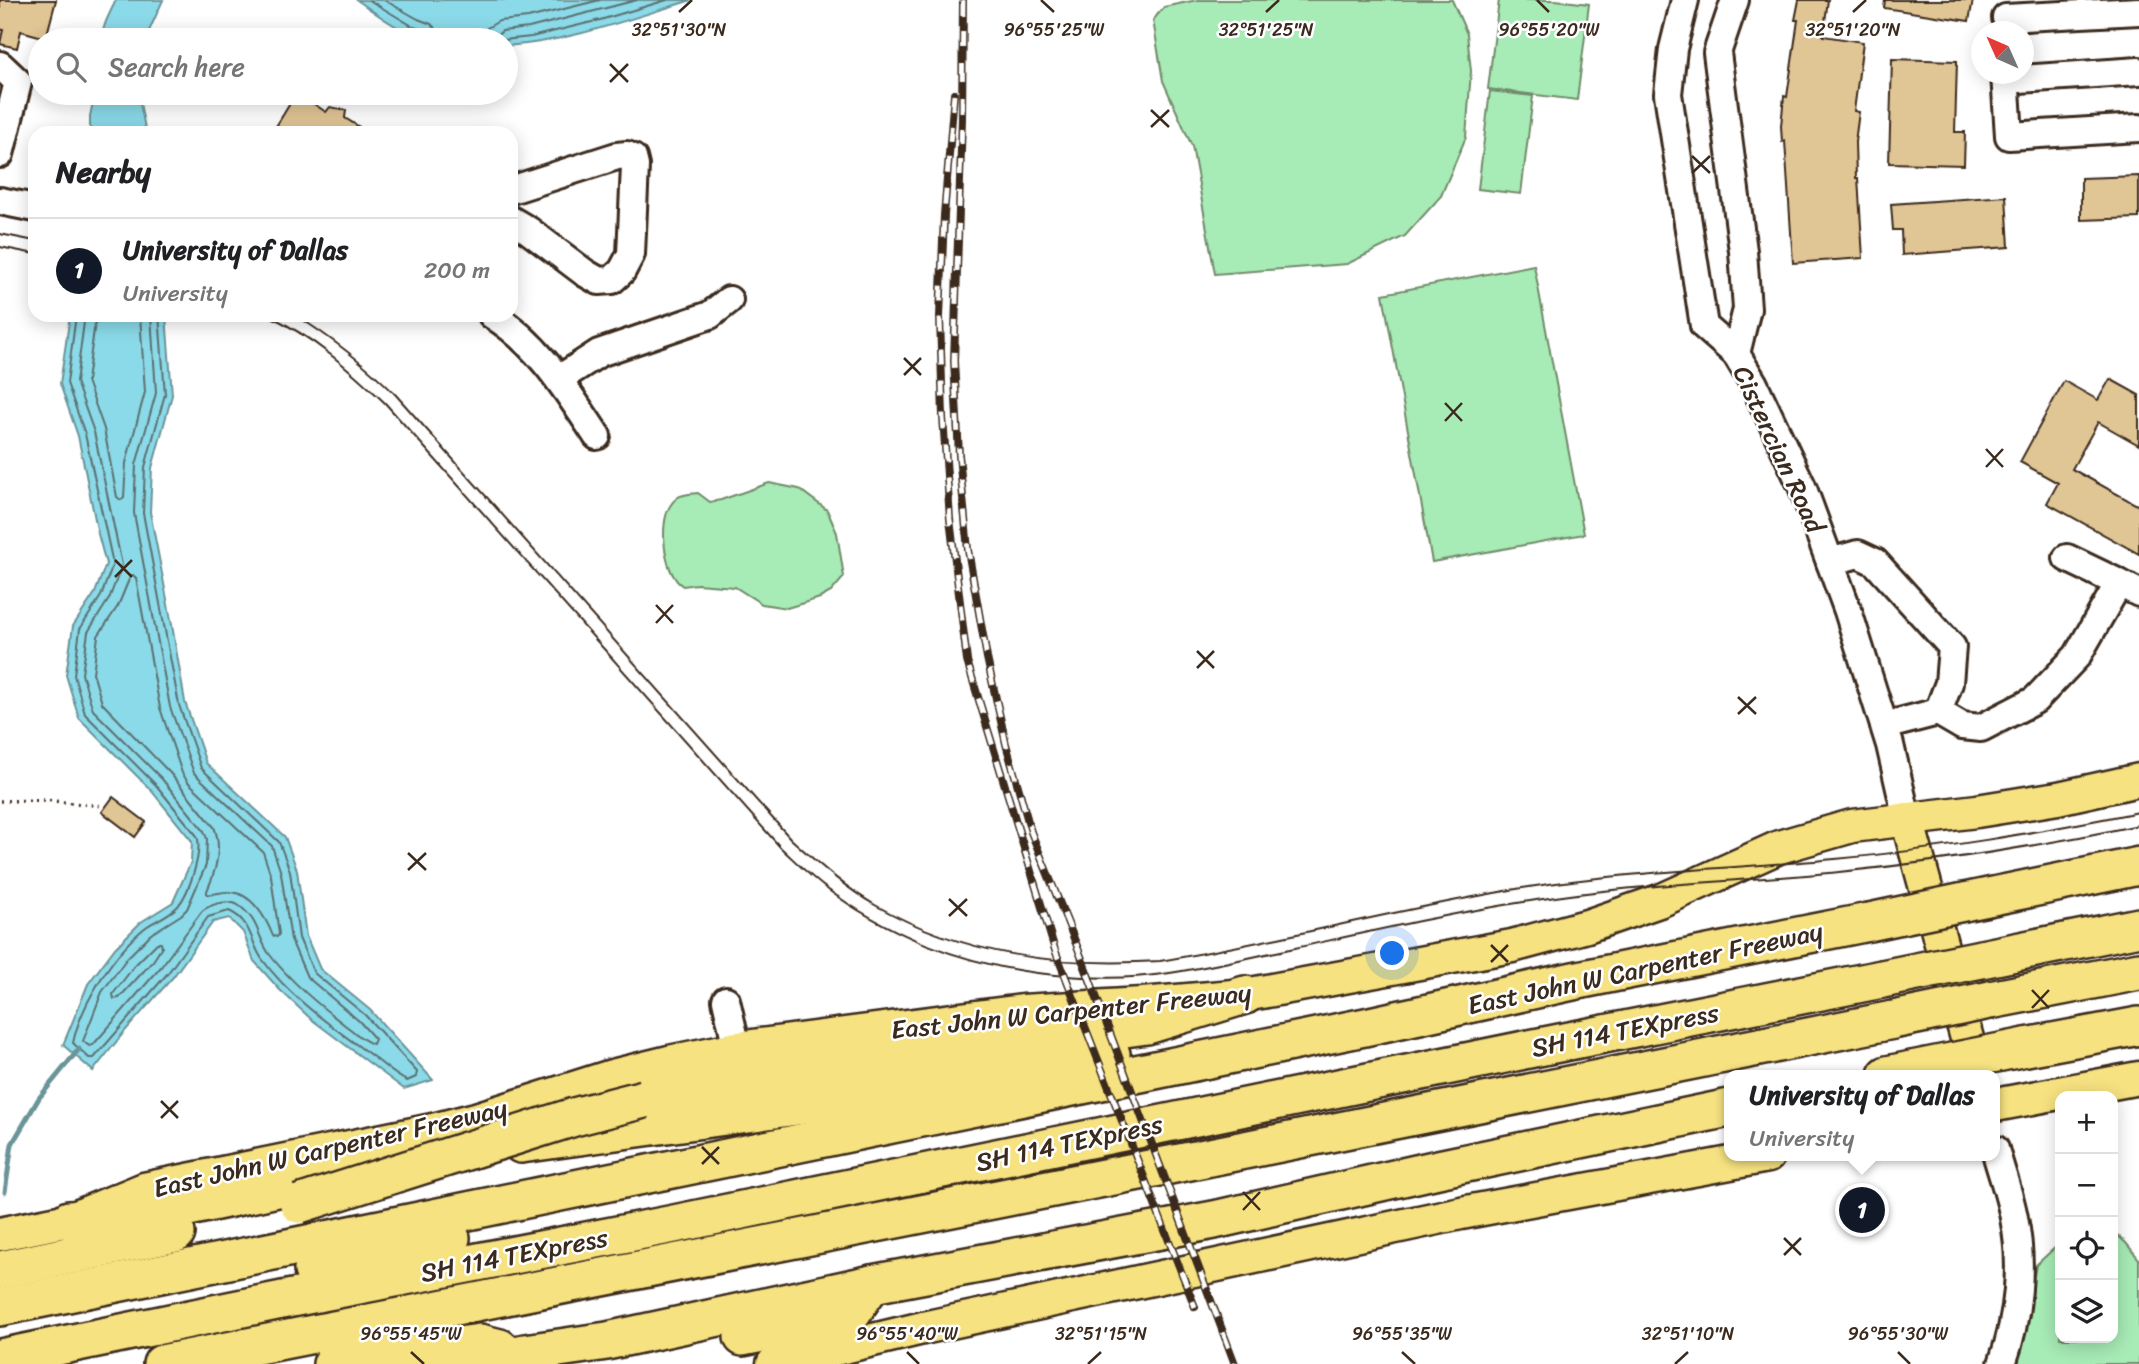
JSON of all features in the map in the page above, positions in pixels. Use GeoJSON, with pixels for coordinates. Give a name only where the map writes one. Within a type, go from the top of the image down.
{"type":"FeatureCollection","features":[{"type":"Feature","properties":{"kind":"highway","name":"East John W Carpenter Freeway"},"geometry":{"type":"LineString","coordinates":[[0,1307],[2139,866]]}},
{"type":"Feature","properties":{"kind":"highway","name":"SH 114 TEXpress"},"geometry":{"type":"LineString","coordinates":[[0,1358],[2139,927]]}},
{"type":"Feature","properties":{"kind":"highway","name":"SH 114 TEXpress"},"geometry":{"type":"LineString","coordinates":[[162,1364],[664,1268],[2139,971]]}},
{"type":"Feature","properties":{"kind":"highway"},"geometry":{"type":"LineString","coordinates":[[0,1270],[230,1222],[299,1204],[574,1117],[644,1099],[750,1079],[1147,1025],[1245,995]]}},
{"type":"Feature","properties":{"kind":"highway"},"geometry":{"type":"LineString","coordinates":[[69,1220],[147,1216],[436,1156],[848,1099],[1332,1017],[1365,1027]]}},
{"type":"Feature","properties":{"kind":"highway"},"geometry":{"type":"LineString","coordinates":[[1914,1070],[2139,1026]]}},
{"type":"Feature","properties":{"kind":"highway"},"geometry":{"type":"LineString","coordinates":[[0,1351],[338,1264],[1102,1090],[1146,1071]]}},
{"type":"Feature","properties":{"kind":"highway"},"geometry":{"type":"LineString","coordinates":[[471,1364],[607,1340],[872,1284],[1214,1220],[1438,1169],[1724,1109]]}},
{"type":"Feature","properties":{"kind":"highway"},"geometry":{"type":"LineString","coordinates":[[615,1364],[850,1315],[872,1284]]}},
{"type":"Feature","properties":{"kind":"highway"},"geometry":{"type":"LineString","coordinates":[[332,1364],[480,1343],[525,1353]]}},
{"type":"Feature","properties":{"kind":"main road","name":"East John W Carpenter Freeway"},"geometry":{"type":"LineString","coordinates":[[0,1234],[69,1220],[144,1189],[433,1130],[477,1119],[611,1076],[737,1048],[1022,1011],[1245,995],[1512,946],[1662,900],[1779,847],[1852,826],[1977,811],[2058,798],[2139,780]]}},
{"type":"Feature","properties":{"kind":"main road"},"geometry":{"type":"LineString","coordinates":[[1907,819],[1976,1070]]}},
{"type":"Feature","properties":{"kind":"main road"},"geometry":{"type":"LineString","coordinates":[[2000,1104],[2139,1078]]}},
{"type":"Feature","properties":{"kind":"main road"},"geometry":{"type":"LineString","coordinates":[[773,1364],[923,1328],[1461,1213],[1743,1161]]}},
{"type":"Feature","properties":{"kind":"street","name":"Cistercian Road"},"geometry":{"type":"LineString","coordinates":[[1685,0],[1673,49],[1668,94],[1704,327],[1736,355],[1754,384],[1802,486],[1848,611],[1884,726],[1907,819]]}},
{"type":"Feature","properties":{"kind":"street"},"geometry":{"type":"LineString","coordinates":[[1735,0],[1717,54],[1743,251],[1747,309],[1736,355]]}},
{"type":"Feature","properties":{"kind":"street"},"geometry":{"type":"LineString","coordinates":[[2007,17],[2139,10]]}},
{"type":"Feature","properties":{"kind":"street"},"geometry":{"type":"LineString","coordinates":[[1673,49],[1717,54]]}},
{"type":"Feature","properties":{"kind":"street"},"geometry":{"type":"LineString","coordinates":[[0,65],[18,82],[0,153]]}},
{"type":"Feature","properties":{"kind":"street"},"geometry":{"type":"LineString","coordinates":[[2034,76],[2139,71]]}},
{"type":"Feature","properties":{"kind":"street"},"geometry":{"type":"LineString","coordinates":[[2005,84],[2009,136],[2139,128]]}},
{"type":"Feature","properties":{"kind":"street"},"geometry":{"type":"LineString","coordinates":[[518,188],[617,156],[627,155],[632,158],[635,166],[631,254],[622,271],[612,280],[599,281],[585,273],[518,224]]}},
{"type":"Feature","properties":{"kind":"street"},"geometry":{"type":"LineString","coordinates":[[559,379],[599,353],[710,315],[729,300]]}},
{"type":"Feature","properties":{"kind":"street"},"geometry":{"type":"LineString","coordinates":[[503,322],[549,365],[597,436]]}},
{"type":"Feature","properties":{"kind":"street"},"geometry":{"type":"LineString","coordinates":[[1830,562],[1858,554],[1875,562],[1952,647],[1949,683],[1938,712]]}},
{"type":"Feature","properties":{"kind":"street"},"geometry":{"type":"LineString","coordinates":[[1884,726],[1938,712],[1962,726],[1981,728],[2035,700],[2077,656],[2129,588],[2067,558]]}},
{"type":"Feature","properties":{"kind":"street"},"geometry":{"type":"LineString","coordinates":[[726,1000],[737,1048]]}},
{"type":"Feature","properties":{"kind":"street"},"geometry":{"type":"LineString","coordinates":[[1998,1161],[2014,1217],[2020,1265],[2014,1318],[2002,1364]]}},
{"type":"Feature","properties":{"kind":"path"},"geometry":{"type":"LineString","coordinates":[[0,801],[43,800],[102,806]]}},
{"type":"Feature","properties":{"kind":"green space"},"geometry":{"type":"Polygon","coordinates":[[[1197,0],[1452,0],[1467,34],[1471,71],[1466,137],[1441,196],[1405,236],[1347,264],[1215,274],[1192,146],[1163,81],[1153,20],[1164,7],[1197,0]]]}},
{"type":"Feature","properties":{"kind":"green space"},"geometry":{"type":"Polygon","coordinates":[[[1499,0],[1555,0],[1589,4],[1577,100],[1488,89],[1499,0]]]}},
{"type":"Feature","properties":{"kind":"green space"},"geometry":{"type":"Polygon","coordinates":[[[1490,91],[1533,96],[1521,194],[1478,189],[1490,91]]]}},
{"type":"Feature","properties":{"kind":"green space"},"geometry":{"type":"Polygon","coordinates":[[[1534,265],[1584,534],[1432,562],[1383,294],[1534,265]]]}},
{"type":"Feature","properties":{"kind":"green space"},"geometry":{"type":"Polygon","coordinates":[[[769,483],[799,489],[827,510],[837,533],[844,577],[831,592],[787,608],[762,604],[735,587],[697,584],[683,586],[679,583],[667,560],[664,536],[667,514],[677,498],[698,493],[710,502],[769,483]]]}},
{"type":"Feature","properties":{"kind":"green space"},"geometry":{"type":"Polygon","coordinates":[[[2118,1236],[2126,1243],[2139,1259],[2139,1364],[2018,1364],[2036,1265],[2055,1248],[2055,1343],[2118,1343],[2118,1236]]]}},
{"type":"Feature","properties":{"kind":"water"},"geometry":{"type":"Polygon","coordinates":[[[116,0],[163,0],[150,28],[104,28],[116,0]]]}},
{"type":"Feature","properties":{"kind":"water"},"geometry":{"type":"Polygon","coordinates":[[[357,0],[692,0],[577,34],[518,45],[518,28],[399,28],[357,0]]]}},
{"type":"Feature","properties":{"kind":"water"},"geometry":{"type":"Polygon","coordinates":[[[92,105],[140,105],[145,126],[90,126],[92,105]]]}},
{"type":"Feature","properties":{"kind":"water"},"geometry":{"type":"Polygon","coordinates":[[[69,322],[167,322],[172,395],[152,468],[150,512],[185,702],[206,763],[285,837],[297,870],[306,936],[320,969],[370,1010],[433,1080],[404,1089],[311,1019],[254,961],[243,932],[229,918],[213,922],[173,977],[93,1071],[63,1045],[88,984],[115,948],[141,922],[173,902],[191,862],[192,841],[151,790],[79,718],[66,675],[73,626],[95,593],[106,564],[78,436],[60,384],[69,322]]]}},
{"type":"Feature","properties":{"kind":"building"},"geometry":{"type":"Polygon","coordinates":[[[0,0],[56,0],[49,28],[28,28],[28,33],[21,31],[17,48],[0,44],[3,30],[0,29],[0,0]]]}},
{"type":"Feature","properties":{"kind":"building"},"geometry":{"type":"Polygon","coordinates":[[[1799,0],[1828,0],[1823,36],[1863,42],[1854,111],[1859,112],[1855,142],[1863,258],[1793,263],[1785,141],[1782,142],[1781,126],[1799,0]]]}},
{"type":"Feature","properties":{"kind":"building"},"geometry":{"type":"Polygon","coordinates":[[[1885,0],[1973,0],[1969,21],[1884,8],[1885,0]]]}},
{"type":"Feature","properties":{"kind":"building"},"geometry":{"type":"Polygon","coordinates":[[[1892,59],[1957,61],[1955,132],[1965,132],[1964,165],[1889,163],[1892,59]]]}},
{"type":"Feature","properties":{"kind":"building"},"geometry":{"type":"Polygon","coordinates":[[[289,105],[316,105],[326,112],[330,107],[346,110],[345,118],[358,126],[276,126],[289,105]]]}},
{"type":"Feature","properties":{"kind":"building"},"geometry":{"type":"Polygon","coordinates":[[[2139,176],[2139,218],[2081,220],[2081,178],[2139,176]]]}},
{"type":"Feature","properties":{"kind":"building"},"geometry":{"type":"Polygon","coordinates":[[[2006,196],[2009,247],[1902,255],[1901,230],[1893,230],[1891,204],[2006,196]]]}},
{"type":"Feature","properties":{"kind":"building"},"geometry":{"type":"Polygon","coordinates":[[[2110,379],[2139,395],[2139,445],[2098,422],[2072,469],[2139,506],[2139,554],[2047,503],[2058,483],[2020,462],[2064,381],[2098,400],[2110,379]]]}},
{"type":"Feature","properties":{"kind":"building"},"geometry":{"type":"Polygon","coordinates":[[[113,797],[146,822],[135,837],[102,812],[113,797]]]}},
{"type":"Feature","properties":{"kind":"waterway"},"geometry":{"type":"LineString","coordinates":[[5,1192],[12,1144],[39,1098],[79,1049]]}},
{"type":"Feature","properties":{"kind":"tram line"},"geometry":{"type":"LineString","coordinates":[[0,234],[28,240]]}},
{"type":"Feature","properties":{"kind":"tram line"},"geometry":{"type":"LineString","coordinates":[[0,247],[28,253]]}},
{"type":"Feature","properties":{"kind":"tram line"},"geometry":{"type":"LineString","coordinates":[[281,322],[330,354],[385,403],[781,848],[807,873],[847,903],[897,932],[979,962],[1068,976],[1147,976],[1212,966],[1471,911],[1568,895],[1915,863],[2139,825]]}},
{"type":"Feature","properties":{"kind":"tram line"},"geometry":{"type":"LineString","coordinates":[[306,322],[372,372],[395,394],[791,839],[842,883],[875,905],[943,936],[978,947],[1085,962],[1160,961],[1529,887],[1605,877],[1912,851],[2139,812]]}},
{"type":"Feature","properties":{"kind":"railway"},"geometry":{"type":"LineString","coordinates":[[963,0],[954,361],[968,550],[987,658],[1006,744],[1031,832],[1079,951],[1235,1364]]}},
{"type":"Feature","properties":{"kind":"railway"},"geometry":{"type":"LineString","coordinates":[[954,94],[944,215],[940,317],[950,519],[967,661],[1055,950],[1195,1307]]}},
{"type":"Feature","properties":{"kind":"place","name":"University of Dallas"},"geometry":{"type":"Point","coordinates":[1862,1210]}}]}
